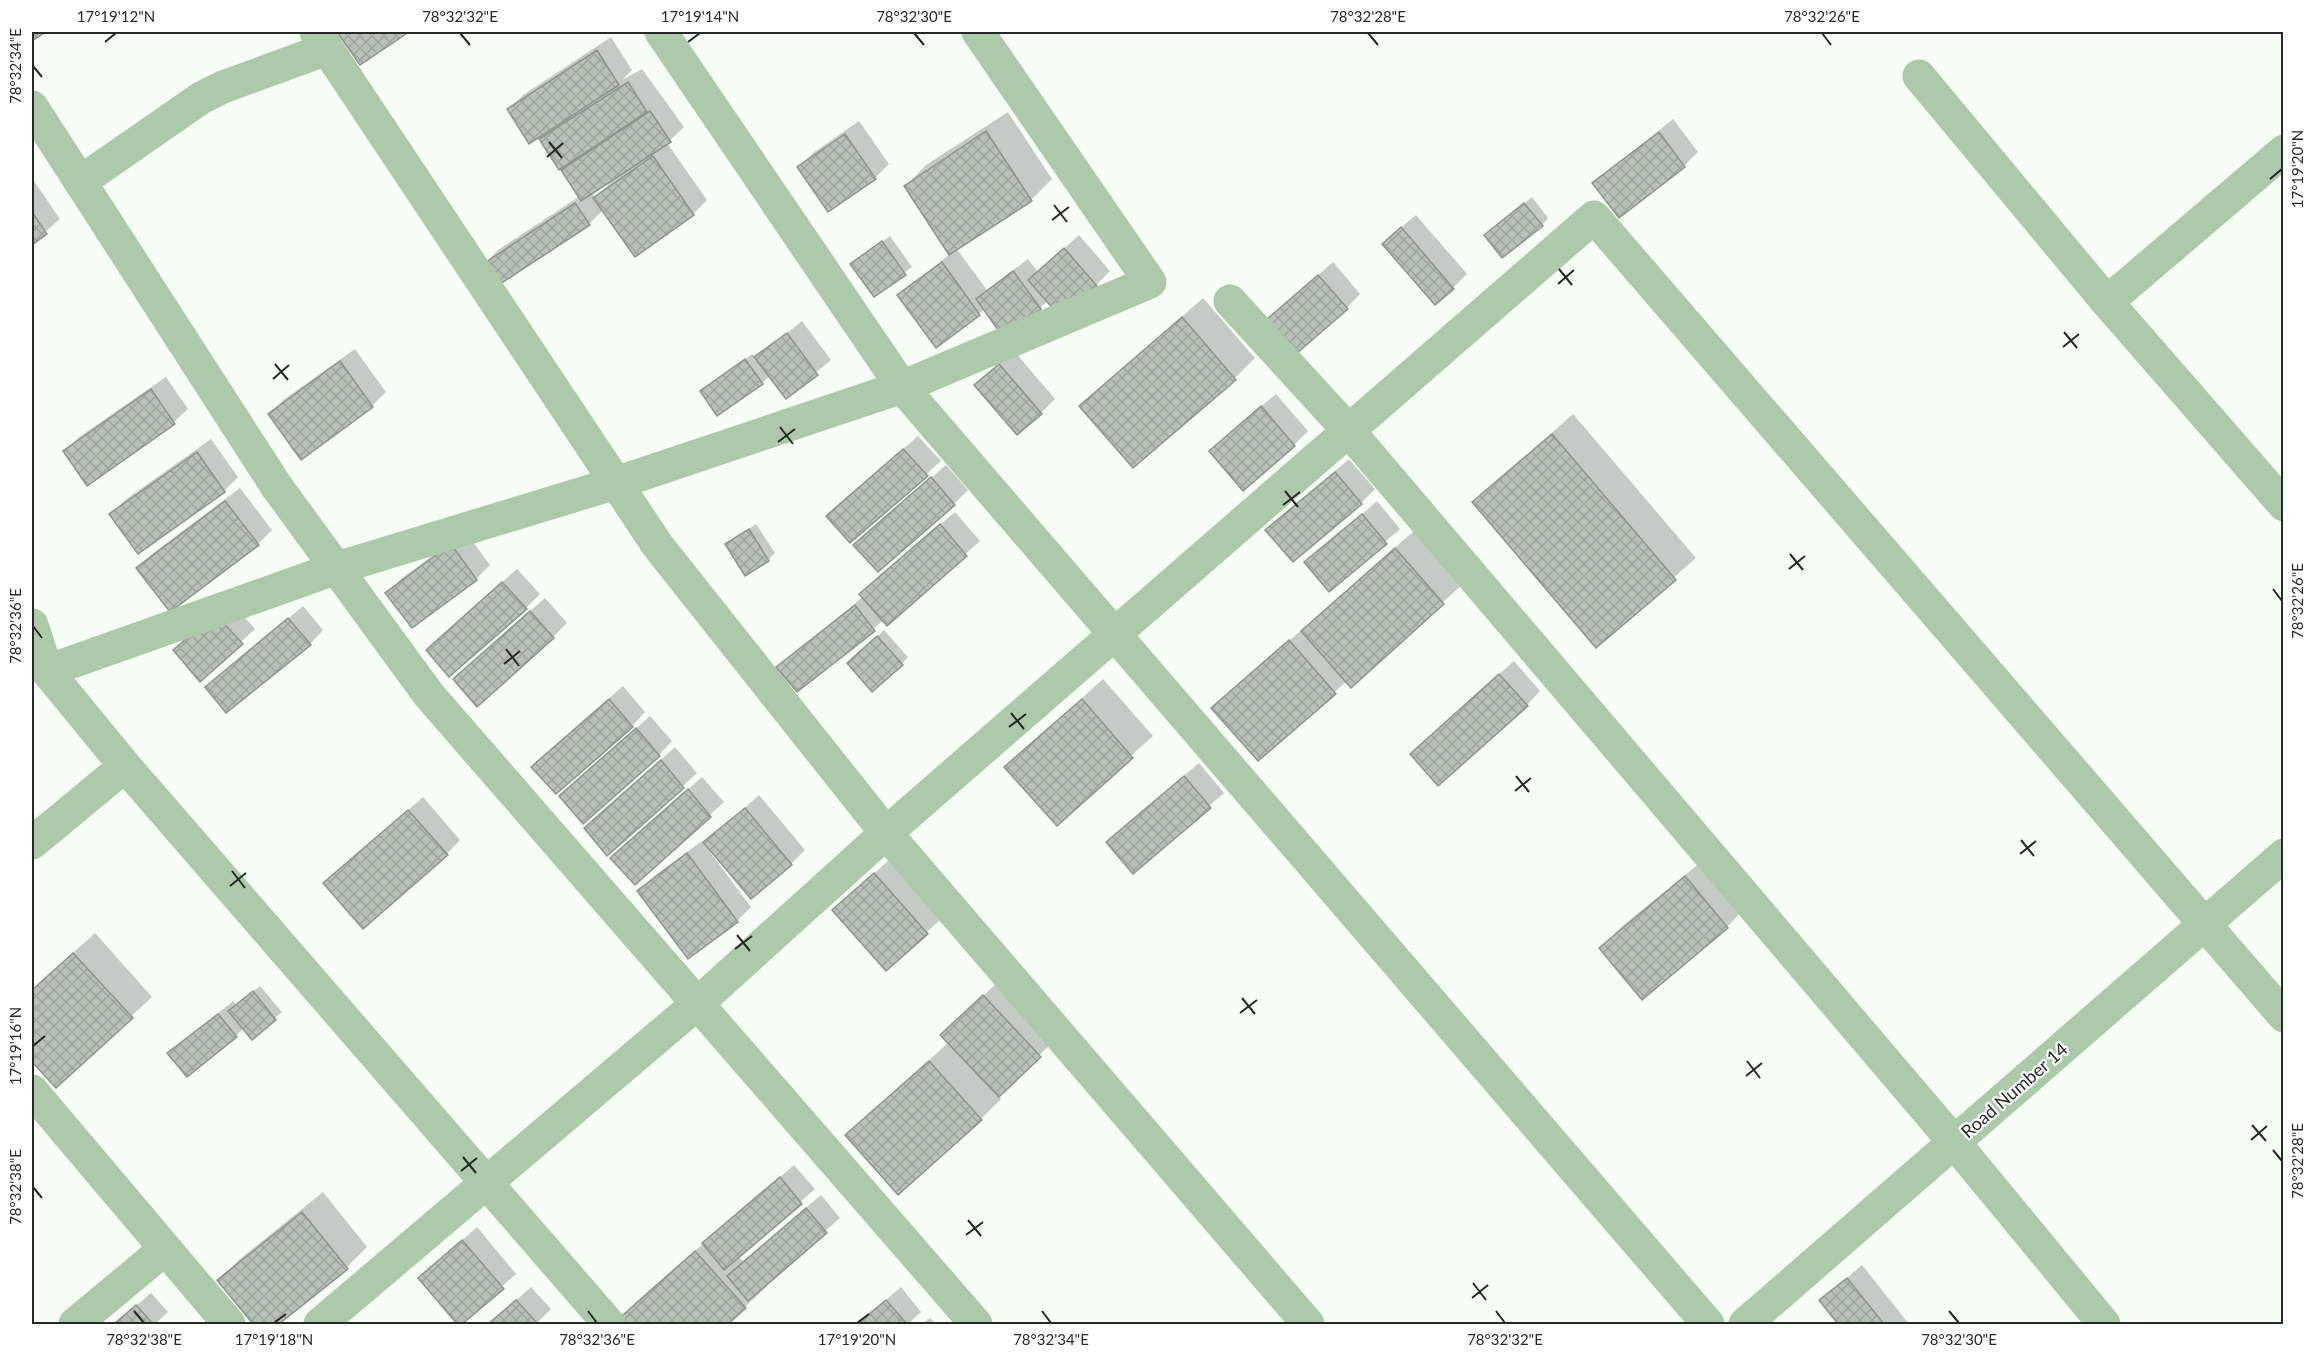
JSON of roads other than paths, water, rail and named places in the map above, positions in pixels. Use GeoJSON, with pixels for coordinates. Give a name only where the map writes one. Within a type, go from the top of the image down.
{"type":"FeatureCollection","features":[{"type":"Feature","properties":{"kind":"street"},"geometry":{"type":"LineString","coordinates":[[661,32],[902,387],[1708,1324]]}},
{"type":"Feature","properties":{"kind":"street"},"geometry":{"type":"LineString","coordinates":[[47,671],[337,568],[616,483],[902,387],[1150,282],[978,32]]}},
{"type":"Feature","properties":{"kind":"street"},"geometry":{"type":"LineString","coordinates":[[80,182],[201,98],[322,40],[658,546],[885,833],[1308,1324]]}},
{"type":"Feature","properties":{"kind":"street"},"geometry":{"type":"LineString","coordinates":[[1919,76],[2107,302],[2282,499]]}},
{"type":"Feature","properties":{"kind":"street"},"geometry":{"type":"LineString","coordinates":[[32,107],[277,487],[429,695],[976,1324]]}},
{"type":"Feature","properties":{"kind":"street"},"geometry":{"type":"LineString","coordinates":[[2107,302],[2283,151]]}},
{"type":"Feature","properties":{"kind":"street"},"geometry":{"type":"LineString","coordinates":[[320,1324],[698,1002],[885,833],[1594,217],[2283,1016]]}},
{"type":"Feature","properties":{"kind":"street"},"geometry":{"type":"LineString","coordinates":[[1230,301],[1348,430],[1954,1142],[2104,1324]]}},
{"type":"Feature","properties":{"kind":"street"},"geometry":{"type":"LineString","coordinates":[[32,626],[47,671],[125,766],[609,1324]]}},
{"type":"Feature","properties":{"kind":"street"},"geometry":{"type":"LineString","coordinates":[[32,843],[125,766]]}},
{"type":"Feature","properties":{"kind":"street","name":"Road Number 14"},"geometry":{"type":"LineString","coordinates":[[1745,1324],[2283,855]]}},
{"type":"Feature","properties":{"kind":"street"},"geometry":{"type":"LineString","coordinates":[[32,1091],[229,1324]]}},
{"type":"Feature","properties":{"kind":"street"},"geometry":{"type":"LineString","coordinates":[[75,1324],[165,1249]]}}]}
